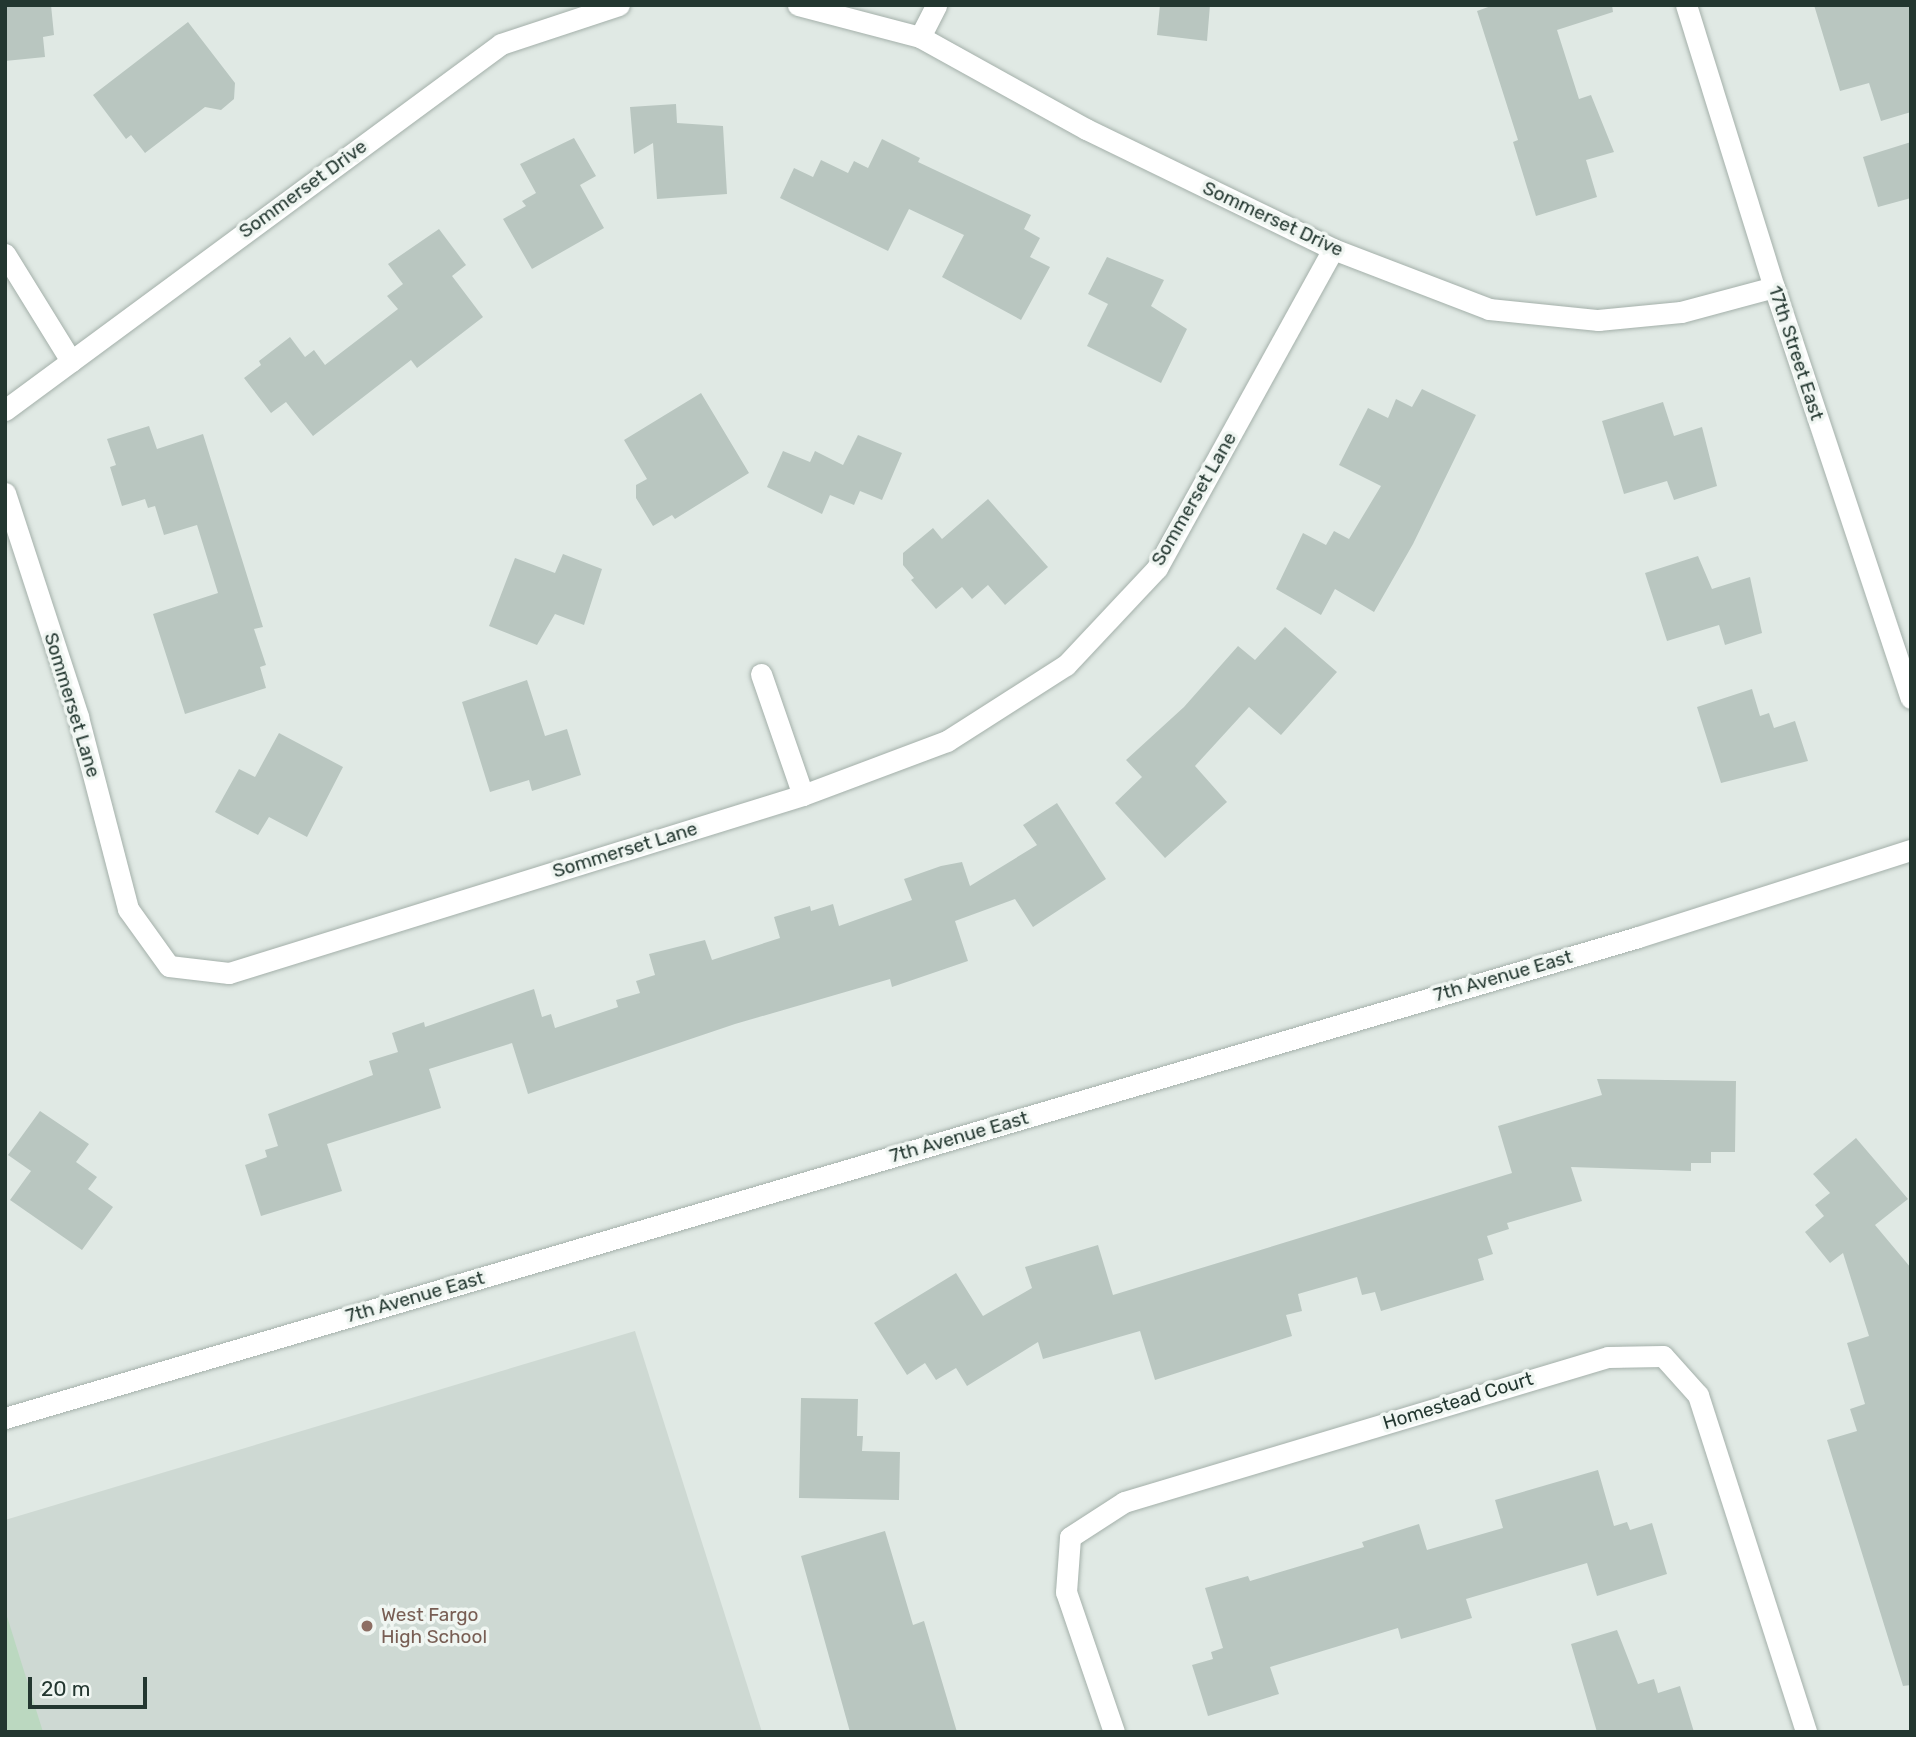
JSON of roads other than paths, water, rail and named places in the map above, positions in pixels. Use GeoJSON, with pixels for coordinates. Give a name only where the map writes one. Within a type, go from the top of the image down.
{"type":"FeatureCollection","features":[{"type":"Feature","properties":{"kind":"street","name":"Sommerset Drive"},"geometry":{"type":"LineString","coordinates":[[5,410],[500,44],[619,5]]}},
{"type":"Feature","properties":{"kind":"street","name":"Sommerset Drive"},"geometry":{"type":"LineString","coordinates":[[798,5],[920,37],[1086,129],[1333,249],[1489,309],[1598,320],[1681,312],[1774,287]]}},
{"type":"Feature","properties":{"kind":"street"},"geometry":{"type":"LineString","coordinates":[[920,37],[936,5]]}},
{"type":"Feature","properties":{"kind":"street","name":"17th Street East"},"geometry":{"type":"LineString","coordinates":[[1686,5],[1774,287],[1911,698]]}},
{"type":"Feature","properties":{"kind":"street","name":"Sommerset Lane"},"geometry":{"type":"LineString","coordinates":[[5,493],[78,718],[128,909],[169,966],[229,973],[803,794],[947,741],[1066,665],[1157,568],[1333,249]]}},
{"type":"Feature","properties":{"kind":"street"},"geometry":{"type":"LineString","coordinates":[[5,254],[71,360]]}},
{"type":"Feature","properties":{"kind":"street"},"geometry":{"type":"LineString","coordinates":[[761,674],[803,794]]}},
{"type":"Feature","properties":{"kind":"street","name":"7th Avenue East"},"geometry":{"type":"LineString","coordinates":[[5,1418],[1638,937],[1911,850]]}},
{"type":"Feature","properties":{"kind":"street","name":"Homestead Court"},"geometry":{"type":"LineString","coordinates":[[1114,1732],[1066,1592],[1070,1537],[1124,1502],[1608,1357],[1663,1356],[1698,1395],[1806,1732]]}},
{"type":"Feature","properties":{"kind":"place","name":"West Fargo High School"},"geometry":{"type":"Point","coordinates":[367,1626]}}]}
